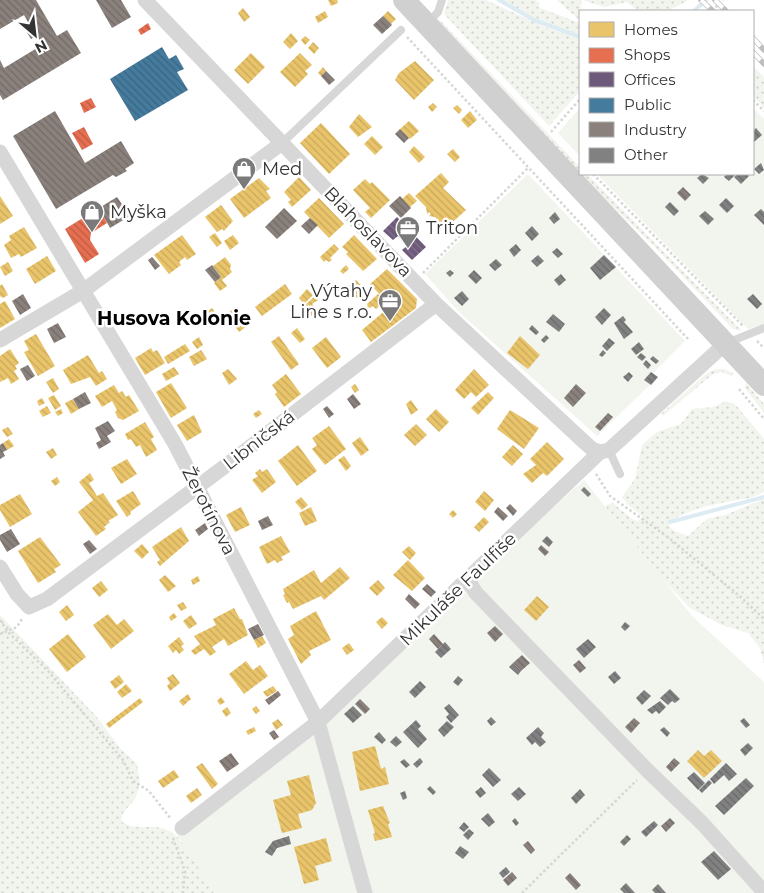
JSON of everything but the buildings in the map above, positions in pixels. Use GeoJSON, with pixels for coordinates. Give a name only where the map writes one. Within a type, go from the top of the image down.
{"type":"FeatureCollection","features":[{"type":"Feature","properties":{"kind":"main road"},"geometry":{"type":"LineString","coordinates":[[404,0],[764,385]]}},
{"type":"Feature","properties":{"kind":"street","name":"Blahoslavova"},"geometry":{"type":"LineString","coordinates":[[145,0],[436,304],[592,449],[605,451]]}},
{"type":"Feature","properties":{"kind":"street"},"geometry":{"type":"LineString","coordinates":[[0,340],[83,291],[282,143]]}},
{"type":"Feature","properties":{"kind":"street","name":"Žerotínova"},"geometry":{"type":"LineString","coordinates":[[0,152],[175,444],[318,722],[365,893]]}},
{"type":"Feature","properties":{"kind":"street","name":"Libničská"},"geometry":{"type":"LineString","coordinates":[[29,607],[47,599],[196,488],[436,304]]}},
{"type":"Feature","properties":{"kind":"street","name":"Mikuláše Faulfiše"},"geometry":{"type":"LineString","coordinates":[[174,828],[318,722],[605,451],[726,344]]}},
{"type":"Feature","properties":{"kind":"street"},"geometry":{"type":"LineString","coordinates":[[0,567],[17,594],[29,607]]}},
{"type":"Feature","properties":{"kind":"street"},"geometry":{"type":"LineString","coordinates":[[468,580],[476,593],[647,770],[702,823],[764,892]]}},
{"type":"Feature","properties":{"kind":"lane"},"geometry":{"type":"LineString","coordinates":[[427,24],[438,12],[442,0]]}},
{"type":"Feature","properties":{"kind":"lane"},"geometry":{"type":"LineString","coordinates":[[282,143],[401,30]]}},
{"type":"Feature","properties":{"kind":"lane"},"geometry":{"type":"LineString","coordinates":[[726,344],[764,328]]}},
{"type":"Feature","properties":{"kind":"lane"},"geometry":{"type":"LineString","coordinates":[[605,451],[620,474]]}},
{"type":"Feature","properties":{"kind":"path"},"geometry":{"type":"LineString","coordinates":[[713,10],[723,0]]}},
{"type":"Feature","properties":{"kind":"path"},"geometry":{"type":"LineString","coordinates":[[401,30],[688,339]]}},
{"type":"Feature","properties":{"kind":"path"},"geometry":{"type":"LineString","coordinates":[[551,132],[579,100]]}},
{"type":"Feature","properties":{"kind":"path"},"geometry":{"type":"LineString","coordinates":[[754,101],[764,111]]}},
{"type":"Feature","properties":{"kind":"path"},"geometry":{"type":"LineString","coordinates":[[415,281],[529,167]]}},
{"type":"Feature","properties":{"kind":"path"},"geometry":{"type":"LineString","coordinates":[[594,175],[764,348]]}},
{"type":"Feature","properties":{"kind":"path"},"geometry":{"type":"LineString","coordinates":[[739,388],[764,419]]}},
{"type":"Feature","properties":{"kind":"path"},"geometry":{"type":"LineString","coordinates":[[602,484],[610,496],[645,523],[669,538],[742,598],[764,619]]}},
{"type":"Feature","properties":{"kind":"path"},"geometry":{"type":"LineString","coordinates":[[0,634],[17,627],[29,607]]}},
{"type":"Feature","properties":{"kind":"path"},"geometry":{"type":"LineString","coordinates":[[0,620],[8,632],[48,671],[124,760],[133,781],[149,791],[174,821],[174,828],[185,871],[183,893]]}},
{"type":"Feature","properties":{"kind":"path"},"geometry":{"type":"LineString","coordinates":[[522,893],[647,770]]}},
{"type":"Feature","properties":{"kind":"shaded area"},"geometry":{"type":"Polygon","coordinates":[[[448,0],[486,0],[545,27],[579,39],[579,92],[549,126],[444,14],[448,0]]]}},
{"type":"Feature","properties":{"kind":"shaded area"},"geometry":{"type":"Polygon","coordinates":[[[495,0],[535,0],[540,3],[538,7],[579,23],[579,35],[545,23],[495,0]]]}},
{"type":"Feature","properties":{"kind":"shaded area"},"geometry":{"type":"Polygon","coordinates":[[[557,0],[582,0],[578,19],[557,0]]]}},
{"type":"Feature","properties":{"kind":"shaded area"},"geometry":{"type":"Polygon","coordinates":[[[583,0],[687,1],[670,10],[637,10],[627,2],[604,7],[583,0]]]}},
{"type":"Feature","properties":{"kind":"shaded area"},"geometry":{"type":"Polygon","coordinates":[[[439,19],[579,166],[579,174],[437,20],[439,19]]]}},
{"type":"Feature","properties":{"kind":"shaded area"},"geometry":{"type":"Polygon","coordinates":[[[754,67],[764,77],[764,108],[754,97],[754,67]]]}},
{"type":"Feature","properties":{"kind":"shaded area"},"geometry":{"type":"Polygon","coordinates":[[[579,109],[579,155],[558,133],[579,109]]]}},
{"type":"Feature","properties":{"kind":"shaded area"},"geometry":{"type":"Polygon","coordinates":[[[754,109],[764,119],[764,324],[748,329],[598,175],[754,175],[754,109]]]}},
{"type":"Feature","properties":{"kind":"shaded area"},"geometry":{"type":"Polygon","coordinates":[[[528,174],[685,341],[653,373],[658,377],[597,436],[459,312],[425,274],[528,174]]]}},
{"type":"Feature","properties":{"kind":"shaded area"},"geometry":{"type":"Polygon","coordinates":[[[580,175],[588,175],[742,331],[733,329],[651,243],[580,175]]]}},
{"type":"Feature","properties":{"kind":"shaded area"},"geometry":{"type":"Polygon","coordinates":[[[716,369],[725,369],[734,374],[731,376],[722,372],[713,374],[663,416],[661,414],[706,374],[716,369]]]}},
{"type":"Feature","properties":{"kind":"shaded area"},"geometry":{"type":"Polygon","coordinates":[[[746,383],[764,404],[764,413],[745,388],[746,383]]]}},
{"type":"Feature","properties":{"kind":"shaded area"},"geometry":{"type":"Polygon","coordinates":[[[726,401],[736,405],[764,439],[764,491],[750,498],[696,509],[669,522],[669,525],[678,533],[688,536],[707,519],[725,515],[764,499],[764,664],[760,648],[748,633],[722,625],[690,608],[665,582],[607,509],[606,505],[613,503],[632,519],[638,521],[643,517],[627,504],[622,497],[635,479],[642,445],[657,432],[681,424],[692,409],[714,407],[726,401]]]}},
{"type":"Feature","properties":{"kind":"shaded area"},"geometry":{"type":"Polygon","coordinates":[[[584,480],[692,616],[764,682],[764,893],[214,893],[181,840],[176,837],[584,480]]]}},
{"type":"Feature","properties":{"kind":"shaded area"},"geometry":{"type":"Polygon","coordinates":[[[0,615],[96,716],[120,748],[137,764],[140,784],[135,799],[123,813],[121,821],[130,826],[157,827],[170,831],[185,846],[214,893],[0,893],[0,615]]]}},
{"type":"Feature","properties":{"kind":"waterway"},"geometry":{"type":"LineString","coordinates":[[499,0],[534,20],[579,37]]}},
{"type":"Feature","properties":{"kind":"waterway"},"geometry":{"type":"LineString","coordinates":[[695,10],[706,0]]}},
{"type":"Feature","properties":{"kind":"waterway"},"geometry":{"type":"LineString","coordinates":[[670,522],[764,497]]}},
{"type":"Feature","properties":{"kind":"railway"},"geometry":{"type":"LineString","coordinates":[[701,0],[712,10]]}},
{"type":"Feature","properties":{"kind":"railway"},"geometry":{"type":"LineString","coordinates":[[715,0],[725,10]]}},
{"type":"Feature","properties":{"kind":"railway"},"geometry":{"type":"LineString","coordinates":[[754,39],[764,50]]}},
{"type":"Feature","properties":{"kind":"railway"},"geometry":{"type":"LineString","coordinates":[[754,53],[764,64]]}},
{"type":"Feature","properties":{"kind":"place","name":"Med"},"geometry":{"type":"Point","coordinates":[244,190]}},
{"type":"Feature","properties":{"kind":"place","name":"Myška"},"geometry":{"type":"Point","coordinates":[92,233]}},
{"type":"Feature","properties":{"kind":"place","name":"Triton"},"geometry":{"type":"Point","coordinates":[408,249]}},
{"type":"Feature","properties":{"kind":"place","name":"Výtahy Line s r.o."},"geometry":{"type":"Point","coordinates":[390,322]}},
{"type":"Feature","properties":{"kind":"district","name":"Husova Kolonie"},"geometry":{"type":"Point","coordinates":[174,318]}}]}
